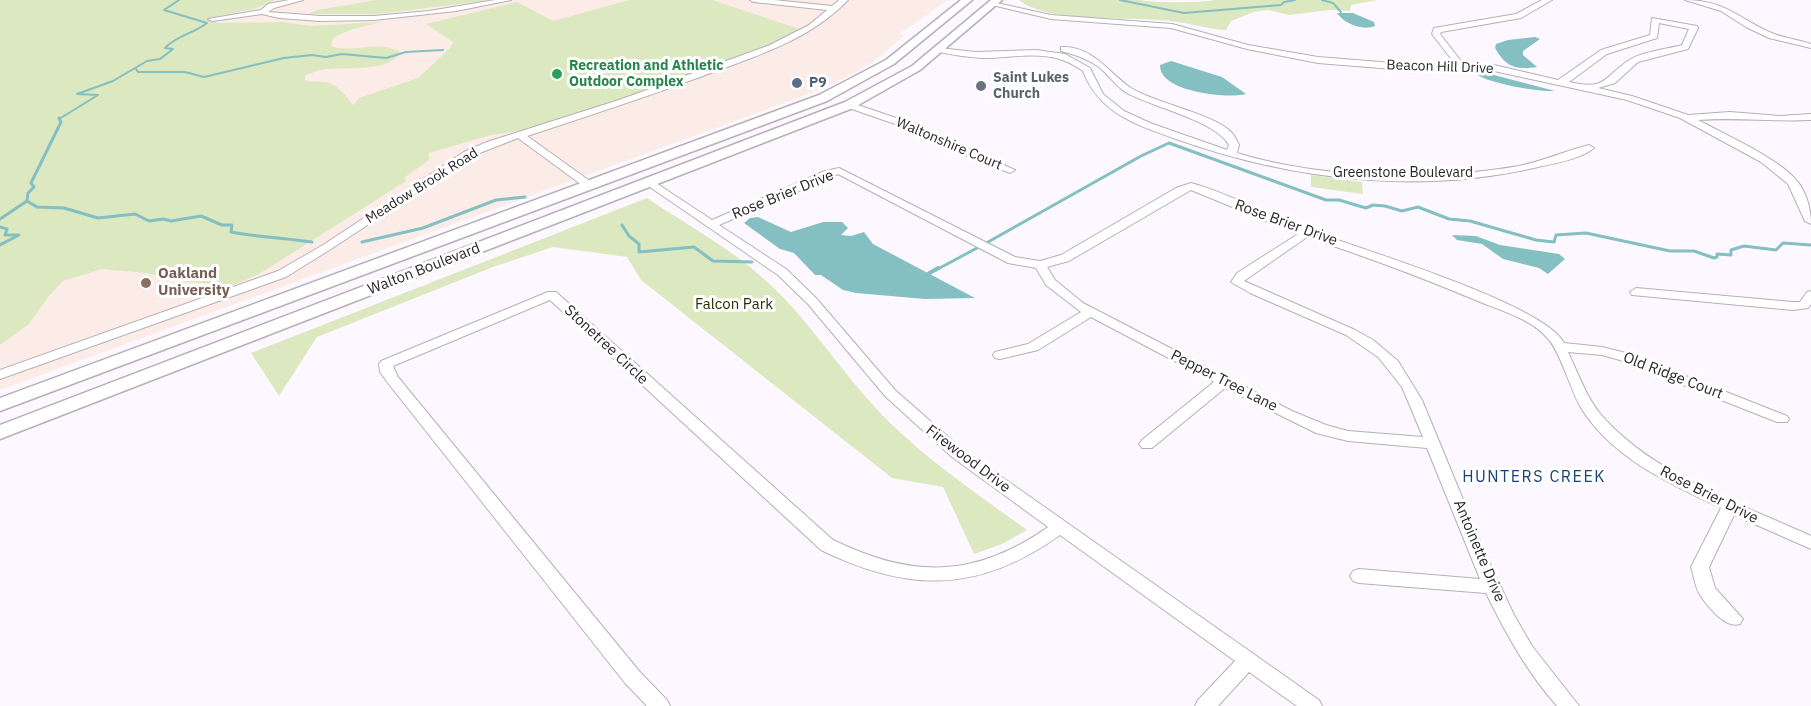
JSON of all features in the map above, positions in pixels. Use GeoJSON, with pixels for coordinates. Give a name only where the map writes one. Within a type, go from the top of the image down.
{"type":"FeatureCollection","features":[{"type":"Feature","properties":{"kind":"main road","name":"Walton Boulevard"},"geometry":{"type":"LineString","coordinates":[[299,294],[811,103],[882,67],[967,0]]}},
{"type":"Feature","properties":{"kind":"main road"},"geometry":{"type":"LineString","coordinates":[[976,0],[995,2]]}},
{"type":"Feature","properties":{"kind":"main road","name":"Walton Boulevard"},"geometry":{"type":"LineString","coordinates":[[0,432],[855,103],[903,76],[942,47],[995,2]]}},
{"type":"Feature","properties":{"kind":"main road"},"geometry":{"type":"LineString","coordinates":[[947,16],[964,16],[971,21]]}},
{"type":"Feature","properties":{"kind":"main road"},"geometry":{"type":"LineString","coordinates":[[777,116],[776,123],[790,129]]}},
{"type":"Feature","properties":{"kind":"main road"},"geometry":{"type":"LineString","coordinates":[[729,134],[745,140],[739,149]]}},
{"type":"Feature","properties":{"kind":"main road"},"geometry":{"type":"LineString","coordinates":[[299,294],[290,302],[289,309],[294,314],[304,316]]}},
{"type":"Feature","properties":{"kind":"main road"},"geometry":{"type":"LineString","coordinates":[[0,405],[299,294]]}},
{"type":"Feature","properties":{"kind":"main road"},"geometry":{"type":"LineString","coordinates":[[212,326],[226,333],[225,340],[213,350]]}},
{"type":"Feature","properties":{"kind":"street"},"geometry":{"type":"LineString","coordinates":[[263,12],[271,6],[299,0]]}},
{"type":"Feature","properties":{"kind":"street"},"geometry":{"type":"LineString","coordinates":[[212,19],[263,12],[309,19],[345,20],[451,9],[507,0]]}},
{"type":"Feature","properties":{"kind":"street"},"geometry":{"type":"LineString","coordinates":[[754,0],[835,9]]}},
{"type":"Feature","properties":{"kind":"street","name":"Meadow Brook Road"},"geometry":{"type":"LineString","coordinates":[[0,375],[282,274],[327,248],[458,160],[480,148],[647,93],[773,47],[812,27],[844,0]]}},
{"type":"Feature","properties":{"kind":"street","name":"Beacon Hill Drive"},"geometry":{"type":"LineString","coordinates":[[1006,0],[1025,10]]}},
{"type":"Feature","properties":{"kind":"street"},"geometry":{"type":"LineString","coordinates":[[1461,66],[1440,40],[1436,34],[1437,30],[1518,16],[1548,0]]}},
{"type":"Feature","properties":{"kind":"street"},"geometry":{"type":"LineString","coordinates":[[1689,0],[1724,9],[1772,36],[1811,46]]}},
{"type":"Feature","properties":{"kind":"street","name":"Beacon Hill Drive"},"geometry":{"type":"LineString","coordinates":[[995,2],[1063,18],[1172,26],[1247,47],[1318,60],[1393,66],[1494,68],[1656,105],[1686,118],[1779,170],[1793,182],[1800,193],[1811,221]]}},
{"type":"Feature","properties":{"kind":"street"},"geometry":{"type":"LineString","coordinates":[[1556,83],[1566,80],[1604,52],[1654,36],[1655,20],[1694,28],[1685,46],[1635,60],[1612,81],[1586,90]]}},
{"type":"Feature","properties":{"kind":"street"},"geometry":{"type":"LineString","coordinates":[[999,53],[1000,47],[1005,44],[1059,48],[1081,54],[1099,63],[1127,89],[1146,99],[1213,125],[1228,134],[1234,145],[1231,154]]}},
{"type":"Feature","properties":{"kind":"street","name":"Greenstone Boulevard"},"geometry":{"type":"LineString","coordinates":[[942,47],[981,56],[1034,52],[1062,56],[1081,65],[1088,72],[1096,92],[1119,112],[1231,154],[1280,167],[1337,174],[1445,176],[1494,173],[1547,163],[1589,148]]}},
{"type":"Feature","properties":{"kind":"street"},"geometry":{"type":"LineString","coordinates":[[1088,72],[1109,71]]}},
{"type":"Feature","properties":{"kind":"street","name":"Waltonshire Court"},"geometry":{"type":"LineString","coordinates":[[855,103],[870,114],[888,118],[1010,170]]}},
{"type":"Feature","properties":{"kind":"street"},"geometry":{"type":"LineString","coordinates":[[1686,118],[1720,115],[1780,119],[1811,117]]}},
{"type":"Feature","properties":{"kind":"street"},"geometry":{"type":"LineString","coordinates":[[520,135],[590,186]]}},
{"type":"Feature","properties":{"kind":"street","name":"Rose Brier Drive"},"geometry":{"type":"LineString","coordinates":[[712,224],[829,173],[839,171],[1012,260],[1040,265],[1065,258],[1180,190],[1191,186],[1306,233],[1367,252],[1514,311],[1544,328],[1561,347],[1596,419],[1617,440],[1670,478],[1811,543]]}},
{"type":"Feature","properties":{"kind":"street","name":"Firewood Drive"},"geometry":{"type":"LineString","coordinates":[[649,183],[770,263],[797,286],[890,393],[957,453],[1312,706]]}},
{"type":"Feature","properties":{"kind":"street","name":"Antoinette Drive"},"geometry":{"type":"LineString","coordinates":[[1306,233],[1241,276],[1237,282],[1367,341],[1385,356],[1401,375],[1433,443],[1493,587],[1524,648],[1542,676],[1569,706]]}},
{"type":"Feature","properties":{"kind":"street","name":"Pepper Tree Lane"},"geometry":{"type":"LineString","coordinates":[[1040,265],[1059,292],[1090,312],[1321,429],[1379,440],[1433,443]]}},
{"type":"Feature","properties":{"kind":"street"},"geometry":{"type":"LineString","coordinates":[[1636,292],[1793,306],[1803,305],[1811,295]]}},
{"type":"Feature","properties":{"kind":"street","name":"Stonetree Circle"},"geometry":{"type":"LineString","coordinates":[[660,706],[632,677],[400,389],[387,372],[386,364],[552,296],[818,538],[845,556],[878,568],[908,574],[965,573],[1014,558],[1060,527]]}},
{"type":"Feature","properties":{"kind":"street"},"geometry":{"type":"LineString","coordinates":[[1000,355],[1033,347],[1090,312]]}},
{"type":"Feature","properties":{"kind":"street","name":"Old Ridge Court"},"geometry":{"type":"LineString","coordinates":[[1561,347],[1602,351],[1625,357],[1782,419]]}},
{"type":"Feature","properties":{"kind":"street"},"geometry":{"type":"LineString","coordinates":[[1147,444],[1224,381]]}},
{"type":"Feature","properties":{"kind":"street"},"geometry":{"type":"LineString","coordinates":[[1730,507],[1700,567],[1707,591],[1734,619]]}},
{"type":"Feature","properties":{"kind":"street"},"geometry":{"type":"LineString","coordinates":[[1359,576],[1493,587]]}},
{"type":"Feature","properties":{"kind":"street"},"geometry":{"type":"LineString","coordinates":[[1204,706],[1248,660]]}},
{"type":"Feature","properties":{"kind":"shaded area","name":"Oakland University"},"geometry":{"type":"Polygon","coordinates":[[[0,0],[948,0],[899,34],[904,36],[878,58],[855,73],[817,91],[0,390],[0,0]]]}},
{"type":"Feature","properties":{"kind":"green space","name":"Oakland University"},"geometry":{"type":"Polygon","coordinates":[[[0,0],[275,0],[254,9],[208,18],[218,23],[281,22],[312,26],[381,22],[350,30],[333,38],[331,46],[348,48],[375,46],[392,48],[400,52],[388,63],[357,68],[325,69],[305,75],[307,81],[328,83],[337,87],[353,105],[359,98],[418,78],[450,48],[453,42],[426,24],[517,2],[553,21],[629,0],[712,0],[802,30],[787,39],[685,78],[595,108],[526,130],[491,135],[429,153],[429,160],[405,177],[406,181],[259,274],[234,285],[187,282],[146,273],[102,269],[63,281],[48,297],[29,324],[0,345],[0,0]]]}},
{"type":"Feature","properties":{"kind":"green space"},"geometry":{"type":"Polygon","coordinates":[[[376,0],[492,0],[378,14],[308,14],[318,10],[376,0]]]}},
{"type":"Feature","properties":{"kind":"green space"},"geometry":{"type":"Polygon","coordinates":[[[1019,0],[1200,2],[1214,0],[1377,0],[1351,5],[1350,11],[1330,10],[1289,15],[1268,10],[1254,12],[1231,21],[1226,30],[1171,21],[1070,16],[1032,8],[1019,0]]]}},
{"type":"Feature","properties":{"kind":"green space"},"geometry":{"type":"Polygon","coordinates":[[[1311,175],[1362,182],[1363,194],[1311,187],[1311,175]]]}},
{"type":"Feature","properties":{"kind":"green space","name":"Falcon Park"},"geometry":{"type":"Polygon","coordinates":[[[647,198],[721,246],[763,278],[791,305],[865,396],[901,434],[942,468],[1027,530],[1002,544],[974,554],[943,487],[892,478],[641,280],[627,257],[553,247],[493,267],[317,337],[279,396],[251,353],[647,198]]]}},
{"type":"Feature","properties":{"kind":"water"},"geometry":{"type":"Polygon","coordinates":[[[1337,13],[1353,13],[1374,22],[1375,26],[1365,28],[1354,26],[1337,13]]]}},
{"type":"Feature","properties":{"kind":"water"},"geometry":{"type":"Polygon","coordinates":[[[1535,37],[1540,39],[1523,51],[1523,55],[1537,67],[1512,66],[1495,48],[1496,44],[1508,40],[1535,37]]]}},
{"type":"Feature","properties":{"kind":"water"},"geometry":{"type":"Polygon","coordinates":[[[1171,61],[1222,77],[1246,94],[1224,95],[1195,92],[1170,82],[1163,74],[1160,65],[1171,61]]]}},
{"type":"Feature","properties":{"kind":"water"},"geometry":{"type":"Polygon","coordinates":[[[1473,72],[1494,75],[1555,91],[1512,86],[1488,80],[1473,72]]]}},
{"type":"Feature","properties":{"kind":"water"},"geometry":{"type":"Polygon","coordinates":[[[758,217],[791,232],[823,222],[842,222],[848,228],[841,235],[851,236],[864,232],[873,244],[975,298],[925,299],[843,290],[821,275],[815,275],[794,253],[780,249],[744,223],[750,218],[758,217]]]}},
{"type":"Feature","properties":{"kind":"water"},"geometry":{"type":"Polygon","coordinates":[[[1452,235],[1476,236],[1500,245],[1559,254],[1565,259],[1548,274],[1539,268],[1503,259],[1482,244],[1457,240],[1452,235]]]}},
{"type":"Feature","properties":{"kind":"waterway"},"geometry":{"type":"LineString","coordinates":[[59,119],[98,95],[77,94],[113,81],[147,61],[160,59],[173,49],[165,48],[170,44],[207,23],[164,10],[179,0]]}},
{"type":"Feature","properties":{"kind":"waterway"},"geometry":{"type":"LineString","coordinates":[[1120,0],[1184,13],[1281,5],[1284,2],[1295,0]]}},
{"type":"Feature","properties":{"kind":"waterway"},"geometry":{"type":"LineString","coordinates":[[1322,0],[1333,3],[1341,12]]}},
{"type":"Feature","properties":{"kind":"waterway"},"geometry":{"type":"LineString","coordinates":[[136,69],[138,72],[185,72],[204,77],[284,58],[312,55],[326,57],[342,54],[386,58],[406,52],[443,50]]}},
{"type":"Feature","properties":{"kind":"waterway"},"geometry":{"type":"LineString","coordinates":[[27,201],[28,193],[34,187],[31,183],[61,122],[59,119]]}},
{"type":"Feature","properties":{"kind":"waterway"},"geometry":{"type":"LineString","coordinates":[[988,242],[1141,156],[1169,143],[1326,200],[1339,200],[1366,208],[1373,205],[1385,206],[1402,211],[1418,207],[1449,219],[1470,221],[1536,240],[1554,242],[1556,235],[1586,233],[1670,251],[1694,251],[1714,258],[1717,254],[1731,255],[1731,250],[1744,246],[1776,250],[1783,243],[1811,245]]}},
{"type":"Feature","properties":{"kind":"waterway"},"geometry":{"type":"LineString","coordinates":[[362,242],[423,228],[496,200],[525,197]]}},
{"type":"Feature","properties":{"kind":"waterway"},"geometry":{"type":"LineString","coordinates":[[0,219],[27,201]]}},
{"type":"Feature","properties":{"kind":"waterway"},"geometry":{"type":"LineString","coordinates":[[27,201],[37,207],[64,208],[98,218],[135,214],[149,221],[163,219],[171,221],[201,216],[222,225],[232,225],[231,232],[312,242]]}},
{"type":"Feature","properties":{"kind":"waterway"},"geometry":{"type":"LineString","coordinates":[[622,225],[629,236],[639,244],[639,252],[694,247],[713,261],[752,262]]}},
{"type":"Feature","properties":{"kind":"waterway"},"geometry":{"type":"LineString","coordinates":[[0,227],[7,229],[5,235],[19,235],[0,245]]}},
{"type":"Feature","properties":{"kind":"waterway"},"geometry":{"type":"LineString","coordinates":[[936,270],[977,248]]}},
{"type":"Feature","properties":{"kind":"waterway"},"geometry":{"type":"LineString","coordinates":[[928,274],[938,268]]}},
{"type":"Feature","properties":{"kind":"place","name":"Recreation and Athletic Outdoor Complex"},"geometry":{"type":"Point","coordinates":[557,74]}},
{"type":"Feature","properties":{"kind":"place","name":"P9"},"geometry":{"type":"Point","coordinates":[797,83]}},
{"type":"Feature","properties":{"kind":"place","name":"Saint Lukes Church"},"geometry":{"type":"Point","coordinates":[981,86]}},
{"type":"Feature","properties":{"kind":"place","name":"Oakland University"},"geometry":{"type":"Point","coordinates":[146,283]}},
{"type":"Feature","properties":{"kind":"district","name":"HUNTERS CREEK"},"geometry":{"type":"Point","coordinates":[1534,477]}}]}
